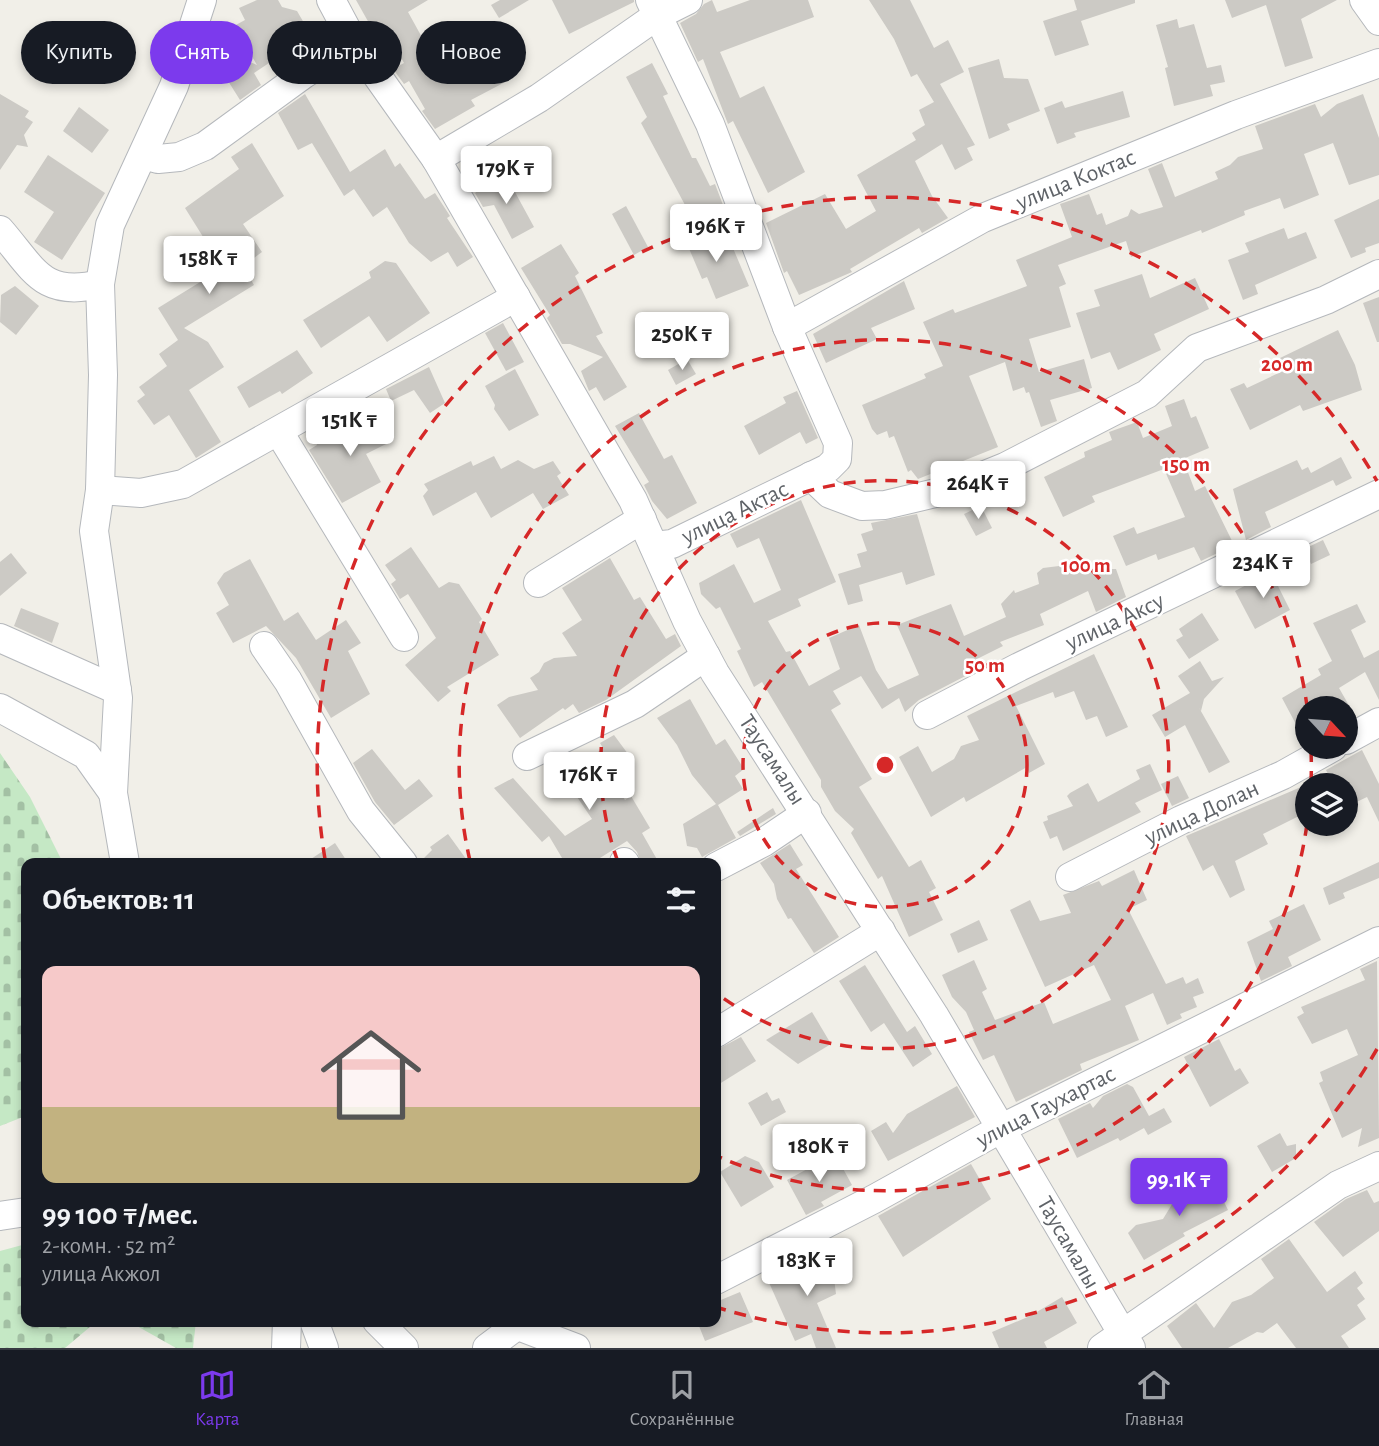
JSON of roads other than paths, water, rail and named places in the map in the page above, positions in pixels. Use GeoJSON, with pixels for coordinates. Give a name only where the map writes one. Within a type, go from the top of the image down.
{"type":"FeatureCollection","features":[{"type":"Feature","properties":{"kind":"street"},"geometry":{"type":"LineString","coordinates":[[124,858],[113,793],[117,690],[94,531],[100,490],[103,329],[100,285],[110,225],[174,86],[202,0]]}},
{"type":"Feature","properties":{"kind":"street","name":"Таусамалы"},"geometry":{"type":"LineString","coordinates":[[331,0],[342,21]]}},
{"type":"Feature","properties":{"kind":"street"},"geometry":{"type":"LineString","coordinates":[[436,159],[539,98],[654,8],[688,0]]}},
{"type":"Feature","properties":{"kind":"street"},"geometry":{"type":"LineString","coordinates":[[1364,0],[1379,21]]}},
{"type":"Feature","properties":{"kind":"street"},"geometry":{"type":"LineString","coordinates":[[654,8],[709,124],[788,327],[838,443],[837,459],[828,468],[811,476]]}},
{"type":"Feature","properties":{"kind":"street","name":"улица Коктас"},"geometry":{"type":"LineString","coordinates":[[788,327],[983,218],[1236,115],[1379,63]]}},
{"type":"Feature","properties":{"kind":"street"},"geometry":{"type":"LineString","coordinates":[[143,155],[158,159],[179,157],[205,146],[290,84]]}},
{"type":"Feature","properties":{"kind":"street","name":"Таусамалы"},"geometry":{"type":"LineString","coordinates":[[383,84],[436,159],[642,519],[706,656],[807,813],[1002,1128],[1085,1275],[1118,1344]]}},
{"type":"Feature","properties":{"kind":"street"},"geometry":{"type":"LineString","coordinates":[[0,230],[41,278],[64,289],[75,290],[100,285]]}},
{"type":"Feature","properties":{"kind":"street","name":"улица Актас"},"geometry":{"type":"LineString","coordinates":[[654,546],[671,544],[811,476],[830,494],[862,506],[885,505],[948,490],[1005,467],[1147,394],[1197,348],[1326,300],[1379,274]]}},
{"type":"Feature","properties":{"kind":"street"},"geometry":{"type":"LineString","coordinates":[[100,490],[141,493],[183,485],[516,297]]}},
{"type":"Feature","properties":{"kind":"street"},"geometry":{"type":"LineString","coordinates":[[279,432],[404,637]]}},
{"type":"Feature","properties":{"kind":"street","name":"улица Аксу"},"geometry":{"type":"LineString","coordinates":[[927,715],[1019,667],[1379,494]]}},
{"type":"Feature","properties":{"kind":"street"},"geometry":{"type":"LineString","coordinates":[[538,583],[642,519]]}},
{"type":"Feature","properties":{"kind":"street"},"geometry":{"type":"LineString","coordinates":[[0,638],[117,690]]}},
{"type":"Feature","properties":{"kind":"street"},"geometry":{"type":"LineString","coordinates":[[264,646],[288,681],[361,811],[399,858]]}},
{"type":"Feature","properties":{"kind":"street"},"geometry":{"type":"LineString","coordinates":[[527,756],[635,704],[706,656]]}},
{"type":"Feature","properties":{"kind":"street"},"geometry":{"type":"LineString","coordinates":[[0,708],[86,755],[113,793]]}},
{"type":"Feature","properties":{"kind":"street"},"geometry":{"type":"LineString","coordinates":[[1358,734],[1378,725]]}},
{"type":"Feature","properties":{"kind":"street","name":"улица Долан"},"geometry":{"type":"LineString","coordinates":[[1070,877],[1181,820],[1283,775],[1310,760]]}},
{"type":"Feature","properties":{"kind":"street"},"geometry":{"type":"LineString","coordinates":[[721,864],[764,842],[807,813]]}},
{"type":"Feature","properties":{"kind":"street"},"geometry":{"type":"LineString","coordinates":[[721,1030],[881,931]]}},
{"type":"Feature","properties":{"kind":"street","name":"улица Гаухартас"},"geometry":{"type":"LineString","coordinates":[[721,1277],[874,1199],[1002,1128],[1379,941]]}},
{"type":"Feature","properties":{"kind":"street"},"geometry":{"type":"LineString","coordinates":[[1118,1344],[1316,1200],[1379,1166]]}},
{"type":"Feature","properties":{"kind":"street"},"geometry":{"type":"LineString","coordinates":[[0,1216],[21,1213]]}},
{"type":"Feature","properties":{"kind":"street"},"geometry":{"type":"LineString","coordinates":[[286,1327],[286,1348]]}},
{"type":"Feature","properties":{"kind":"street"},"geometry":{"type":"LineString","coordinates":[[316,1327],[324,1348]]}},
{"type":"Feature","properties":{"kind":"street"},"geometry":{"type":"LineString","coordinates":[[383,1327],[404,1348]]}},
{"type":"Feature","properties":{"kind":"street"},"geometry":{"type":"LineString","coordinates":[[487,1348],[509,1332],[576,1348]]}}]}
